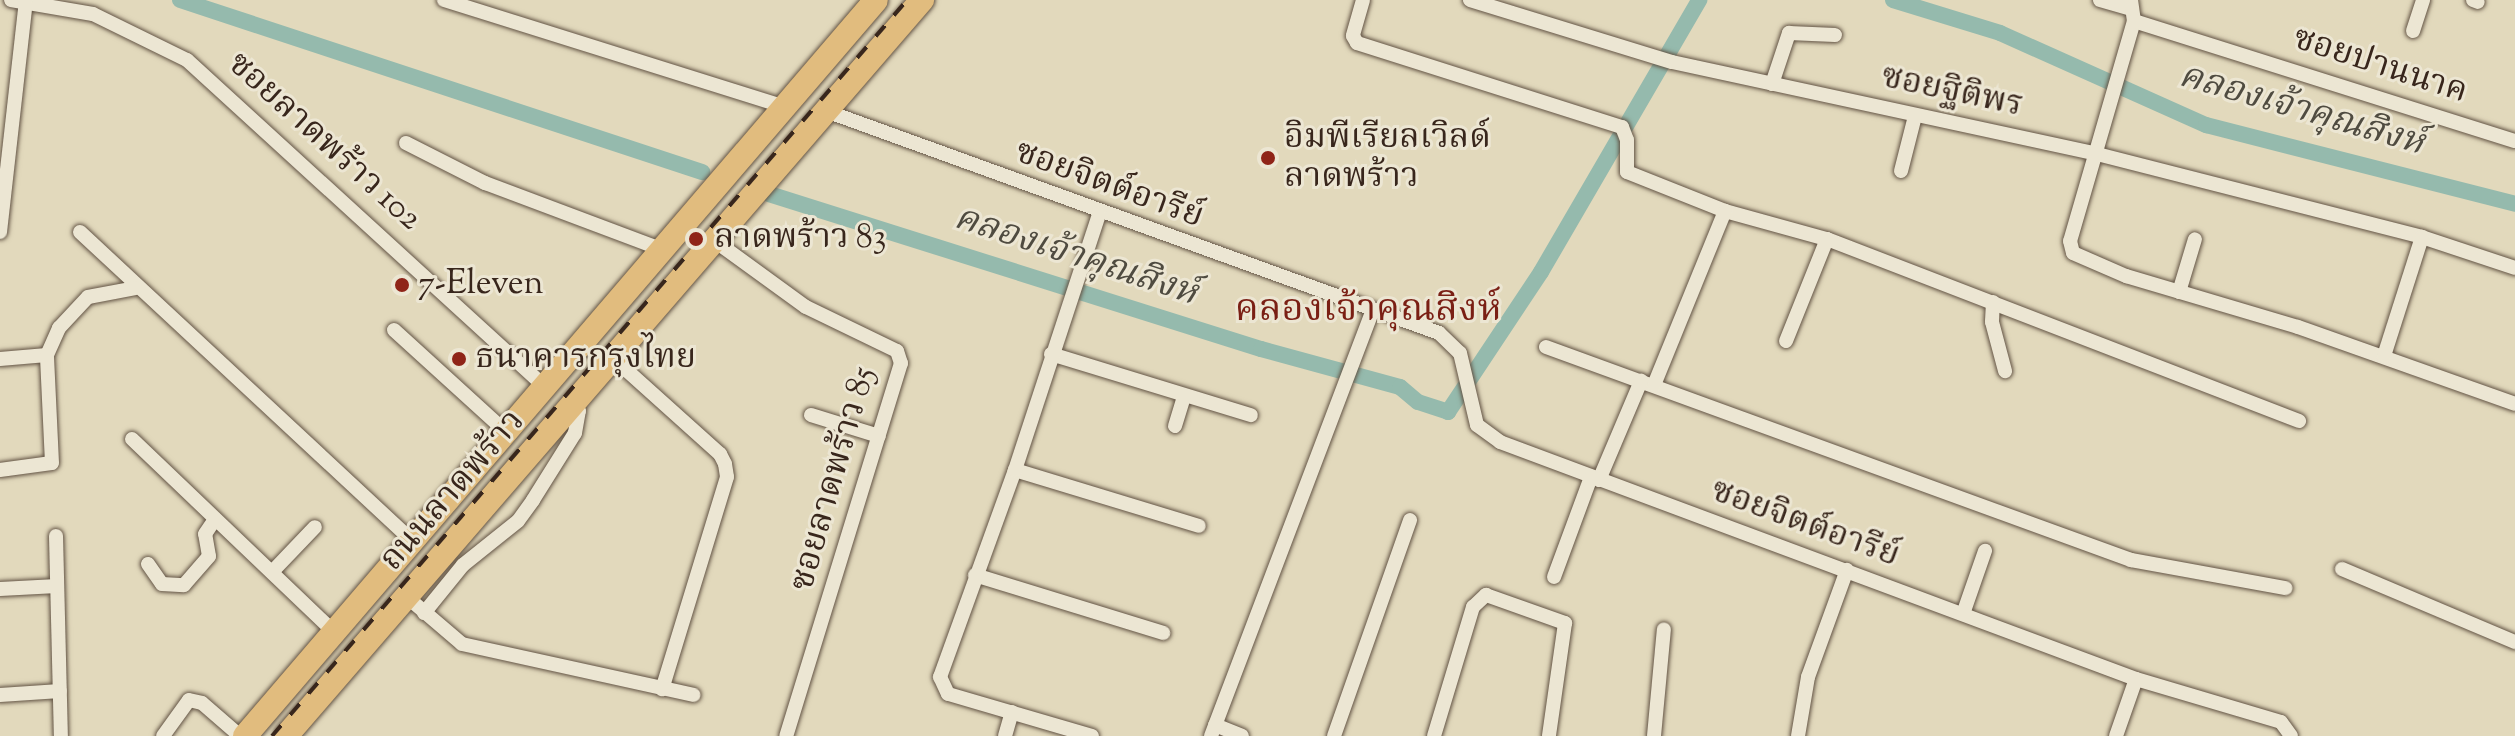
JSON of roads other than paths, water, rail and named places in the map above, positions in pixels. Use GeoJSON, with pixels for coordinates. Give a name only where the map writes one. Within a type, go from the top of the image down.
{"type":"FeatureCollection","features":[{"type":"Feature","properties":{"kind":"main road","name":"ถนนลาดพร้าว"},"geometry":{"type":"LineString","coordinates":[[286,736],[415,605],[572,405],[922,0]]}},
{"type":"Feature","properties":{"kind":"main road","name":"ถนนลาดพร้าว"},"geometry":{"type":"LineString","coordinates":[[242,736],[663,250],[785,107],[869,2]]}},
{"type":"Feature","properties":{"kind":"street"},"geometry":{"type":"LineString","coordinates":[[444,0],[785,107]]}},
{"type":"Feature","properties":{"kind":"street"},"geometry":{"type":"LineString","coordinates":[[1363,0],[1353,36],[1357,43],[1624,133],[1627,172],[1725,211],[1827,239],[2299,421]]}},
{"type":"Feature","properties":{"kind":"street","name":"ซอยฐิติพร"},"geometry":{"type":"LineString","coordinates":[[1470,0],[1666,61],[2097,154],[2422,237]]}},
{"type":"Feature","properties":{"kind":"street","name":"ซอยปานนาค"},"geometry":{"type":"LineString","coordinates":[[2100,0],[2515,141]]}},
{"type":"Feature","properties":{"kind":"street"},"geometry":{"type":"LineString","coordinates":[[2413,31],[2423,0]]}},
{"type":"Feature","properties":{"kind":"street","name":"ซอยลาดพร้าว 102"},"geometry":{"type":"LineString","coordinates":[[0,232],[18,1],[93,14],[187,60],[545,387]]}},
{"type":"Feature","properties":{"kind":"street"},"geometry":{"type":"LineString","coordinates":[[2131,10],[2114,98],[2070,248],[2082,259],[2126,276],[2384,356],[2515,404]]}},
{"type":"Feature","properties":{"kind":"street"},"geometry":{"type":"LineString","coordinates":[[1772,84],[1789,33],[1835,35]]}},
{"type":"Feature","properties":{"kind":"street","name":"ซอยจิตต์อารีย์"},"geometry":{"type":"LineString","coordinates":[[826,111],[1099,214],[1449,339],[1467,376],[1477,425],[1500,442],[2136,679],[2281,722],[2291,736]]}},
{"type":"Feature","properties":{"kind":"street"},"geometry":{"type":"LineString","coordinates":[[1901,171],[1915,116]]}},
{"type":"Feature","properties":{"kind":"street"},"geometry":{"type":"LineString","coordinates":[[406,143],[485,183],[663,250]]}},
{"type":"Feature","properties":{"kind":"street"},"geometry":{"type":"LineString","coordinates":[[1554,577],[1595,479],[1648,383],[1725,211]]}},
{"type":"Feature","properties":{"kind":"street"},"geometry":{"type":"LineString","coordinates":[[1092,736],[1076,734],[948,694],[941,687],[940,677],[1015,470],[1072,288],[1099,214]]}},
{"type":"Feature","properties":{"kind":"street"},"geometry":{"type":"LineString","coordinates":[[80,232],[135,288],[413,541]]}},
{"type":"Feature","properties":{"kind":"street"},"geometry":{"type":"LineString","coordinates":[[2384,356],[2422,237],[2515,268]]}},
{"type":"Feature","properties":{"kind":"street"},"geometry":{"type":"LineString","coordinates":[[1786,341],[1827,239]]}},
{"type":"Feature","properties":{"kind":"street"},"geometry":{"type":"LineString","coordinates":[[2179,292],[2195,239]]}},
{"type":"Feature","properties":{"kind":"street","name":"ซอยลาดพร้าว 85"},"geometry":{"type":"LineString","coordinates":[[715,241],[806,307],[897,351],[901,363],[786,736]]}},
{"type":"Feature","properties":{"kind":"street"},"geometry":{"type":"LineString","coordinates":[[0,470],[52,463],[47,355],[59,328],[88,297],[135,288]]}},
{"type":"Feature","properties":{"kind":"street"},"geometry":{"type":"LineString","coordinates":[[1993,302],[1992,322],[2005,371]]}},
{"type":"Feature","properties":{"kind":"street"},"geometry":{"type":"LineString","coordinates":[[1242,736],[1213,731],[1373,310]]}},
{"type":"Feature","properties":{"kind":"street"},"geometry":{"type":"LineString","coordinates":[[394,330],[506,432]]}},
{"type":"Feature","properties":{"kind":"street"},"geometry":{"type":"LineString","coordinates":[[1546,347],[2143,564],[2285,588]]}},
{"type":"Feature","properties":{"kind":"street"},"geometry":{"type":"LineString","coordinates":[[1051,354],[1251,415]]}},
{"type":"Feature","properties":{"kind":"street"},"geometry":{"type":"LineString","coordinates":[[0,359],[47,355]]}},
{"type":"Feature","properties":{"kind":"street"},"geometry":{"type":"LineString","coordinates":[[613,358],[720,454],[727,477],[662,689]]}},
{"type":"Feature","properties":{"kind":"street"},"geometry":{"type":"LineString","coordinates":[[1175,426],[1184,396]]}},
{"type":"Feature","properties":{"kind":"street"},"geometry":{"type":"LineString","coordinates":[[572,405],[579,411],[575,433],[518,521],[415,605],[462,644],[693,695]]}},
{"type":"Feature","properties":{"kind":"street"},"geometry":{"type":"LineString","coordinates":[[811,415],[879,436]]}},
{"type":"Feature","properties":{"kind":"street"},"geometry":{"type":"LineString","coordinates":[[132,439],[334,632]]}},
{"type":"Feature","properties":{"kind":"street"},"geometry":{"type":"LineString","coordinates":[[1015,470],[1199,526]]}},
{"type":"Feature","properties":{"kind":"street"},"geometry":{"type":"LineString","coordinates":[[148,564],[162,584],[184,585],[209,556],[205,534],[215,519]]}},
{"type":"Feature","properties":{"kind":"street"},"geometry":{"type":"LineString","coordinates":[[1334,736],[1410,520]]}},
{"type":"Feature","properties":{"kind":"street"},"geometry":{"type":"LineString","coordinates":[[272,572],[315,527]]}},
{"type":"Feature","properties":{"kind":"street"},"geometry":{"type":"LineString","coordinates":[[56,536],[61,736]]}},
{"type":"Feature","properties":{"kind":"street"},"geometry":{"type":"LineString","coordinates":[[1963,614],[1985,551]]}},
{"type":"Feature","properties":{"kind":"street"},"geometry":{"type":"LineString","coordinates":[[2342,569],[2515,642]]}},
{"type":"Feature","properties":{"kind":"street"},"geometry":{"type":"LineString","coordinates":[[1798,736],[1808,677],[1847,570]]}},
{"type":"Feature","properties":{"kind":"street"},"geometry":{"type":"LineString","coordinates":[[975,575],[1163,633]]}},
{"type":"Feature","properties":{"kind":"street"},"geometry":{"type":"LineString","coordinates":[[0,589],[57,586]]}},
{"type":"Feature","properties":{"kind":"street"},"geometry":{"type":"LineString","coordinates":[[1434,736],[1473,607],[1486,595],[1565,623],[1549,736]]}},
{"type":"Feature","properties":{"kind":"street"},"geometry":{"type":"LineString","coordinates":[[1654,736],[1664,629]]}},
{"type":"Feature","properties":{"kind":"street"},"geometry":{"type":"LineString","coordinates":[[2116,736],[2136,679]]}},
{"type":"Feature","properties":{"kind":"street"},"geometry":{"type":"LineString","coordinates":[[0,695],[60,691]]}},
{"type":"Feature","properties":{"kind":"street"},"geometry":{"type":"LineString","coordinates":[[163,736],[189,700],[202,703],[242,736]]}},
{"type":"Feature","properties":{"kind":"street"},"geometry":{"type":"LineString","coordinates":[[1005,736],[1012,712]]}},
{"type":"Feature","properties":{"kind":"waterway","name":"คลองเจ้าคุณสิงห์"},"geometry":{"type":"LineString","coordinates":[[180,0],[702,172]]}},
{"type":"Feature","properties":{"kind":"waterway","name":"คลองเจ้าคุณสิงห์"},"geometry":{"type":"LineString","coordinates":[[769,194],[1261,349],[1400,387],[1418,402],[1448,412],[1541,272],[1699,0]]}},
{"type":"Feature","properties":{"kind":"waterway","name":"คลองเจ้าคุณสิงห์"},"geometry":{"type":"LineString","coordinates":[[1893,0],[2000,33],[2206,125],[2515,204]]}},
{"type":"Feature","properties":{"kind":"railway"},"geometry":{"type":"LineString","coordinates":[[272,736],[907,0]]}},
{"type":"Feature","properties":{"kind":"place","name":"อิมพีเรียลเวิลด์ ลาดพร้าว"},"geometry":{"type":"Point","coordinates":[1268,158]}},
{"type":"Feature","properties":{"kind":"place","name":"ลาดพร้าว 83"},"geometry":{"type":"Point","coordinates":[696,239]}},
{"type":"Feature","properties":{"kind":"place","name":"7-Eleven"},"geometry":{"type":"Point","coordinates":[402,285]}},
{"type":"Feature","properties":{"kind":"place","name":"ธนาคารกรุงไทย"},"geometry":{"type":"Point","coordinates":[459,359]}},
{"type":"Feature","properties":{"kind":"district","name":"คลองเจ้าคุณสิงห์"},"geometry":{"type":"Point","coordinates":[1368,312]}}]}
